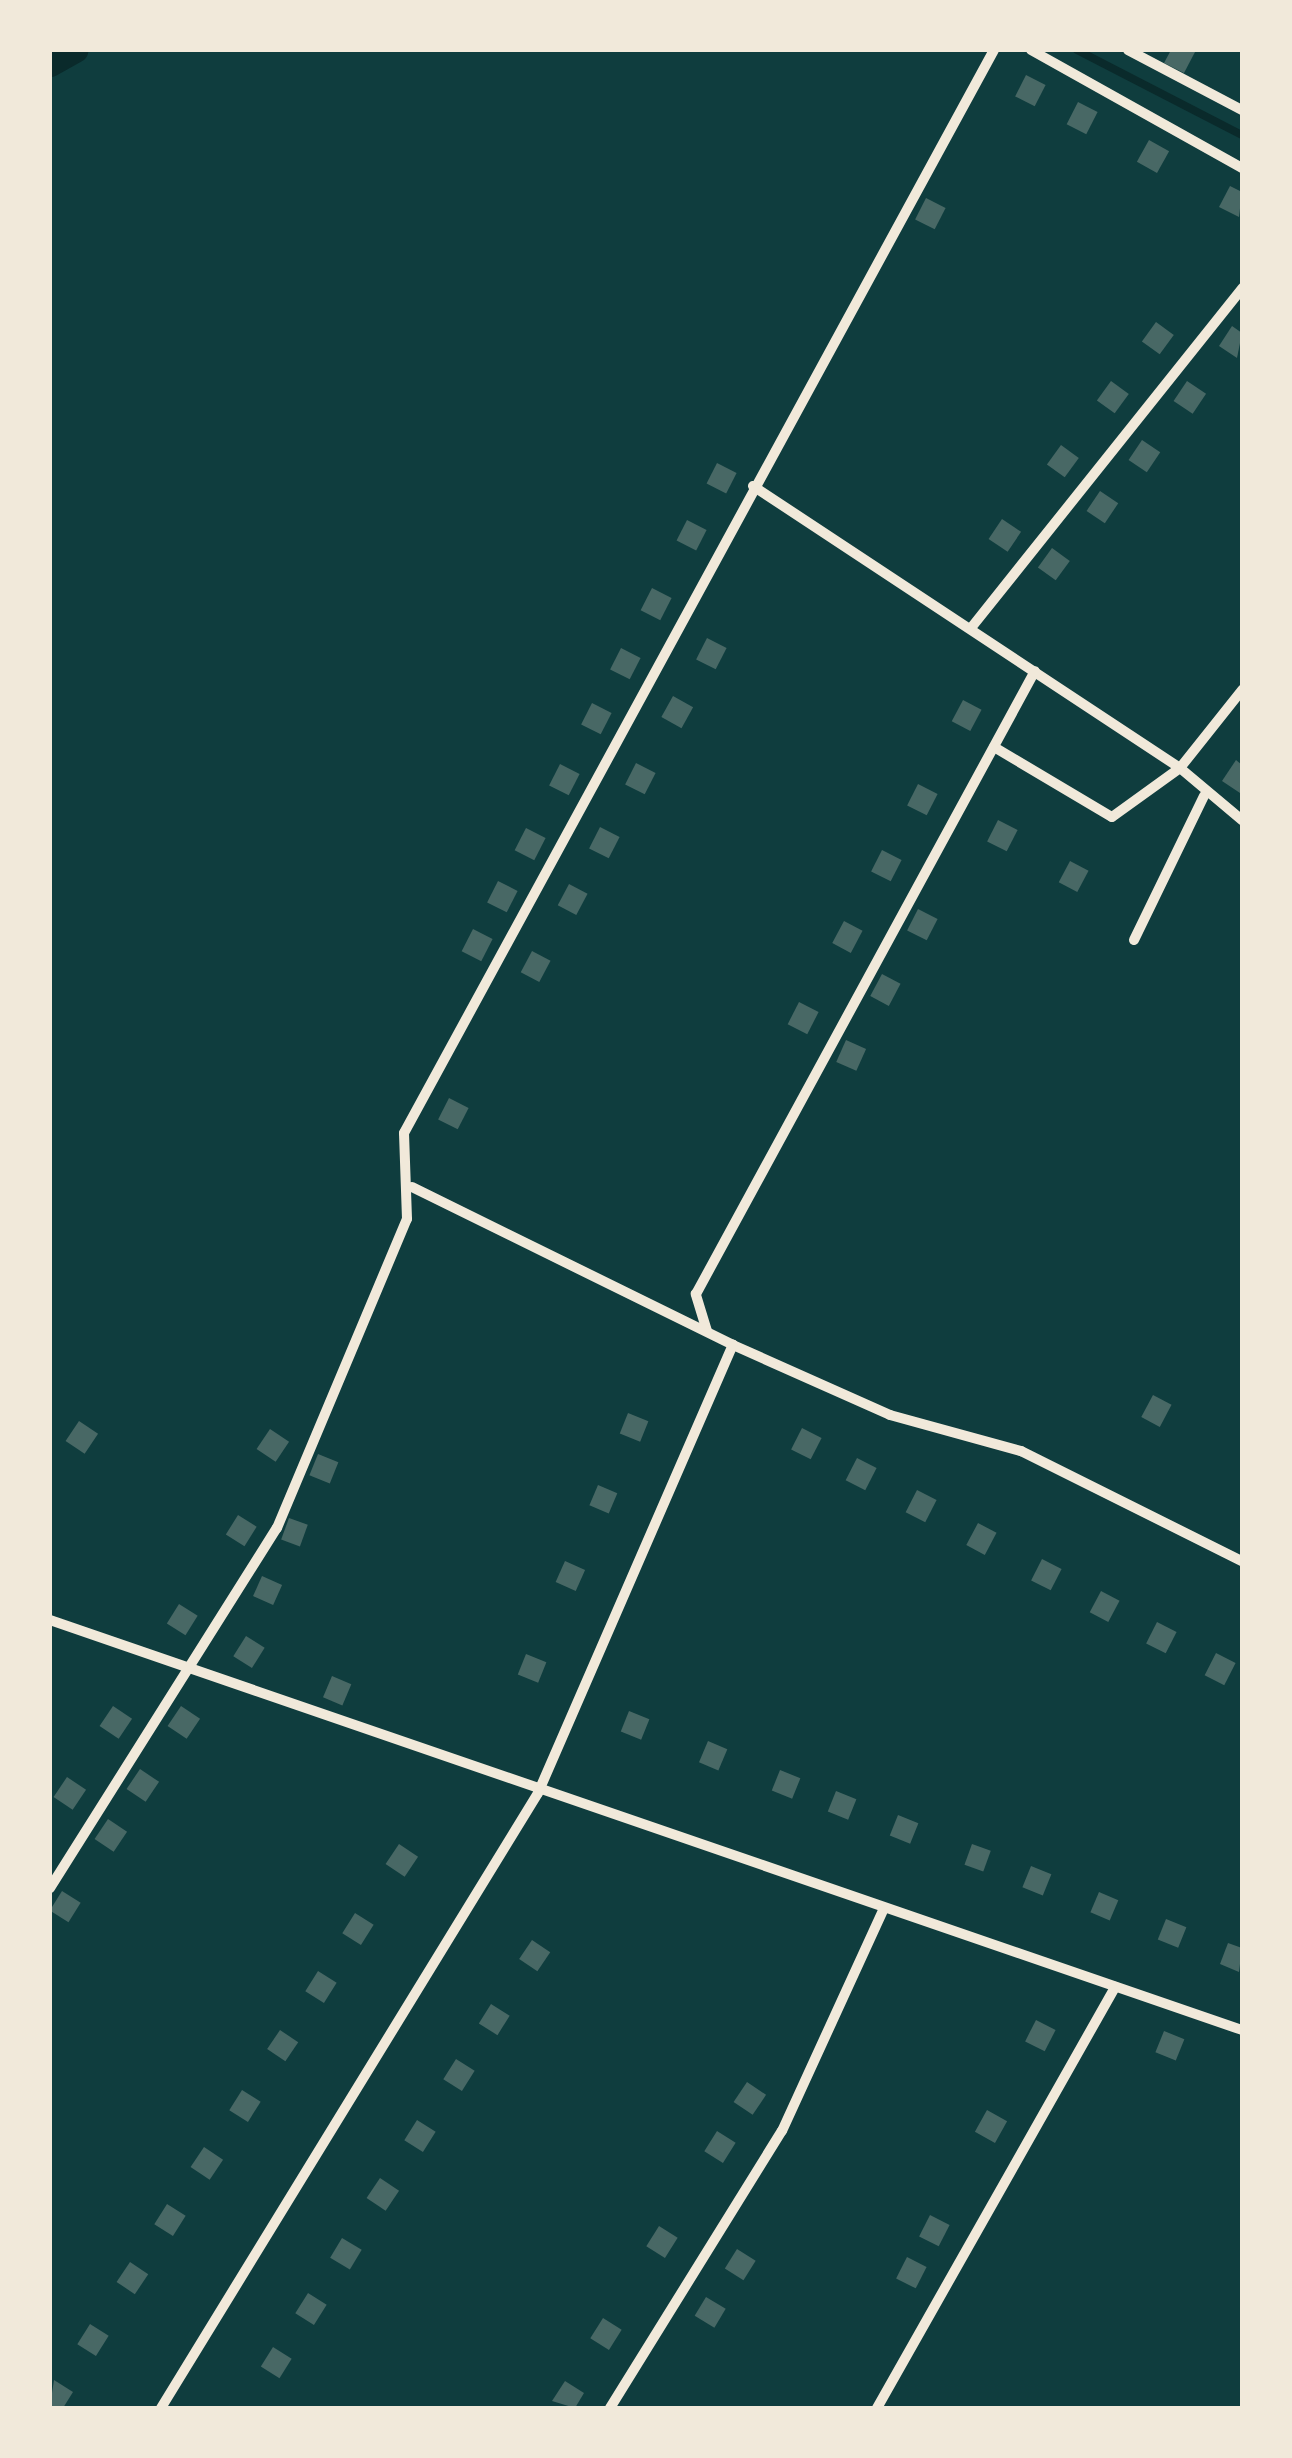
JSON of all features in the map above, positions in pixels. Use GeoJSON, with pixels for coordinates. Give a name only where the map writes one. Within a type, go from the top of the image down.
{"type":"FeatureCollection","features":[{"type":"Feature","properties":{"kind":"street"},"geometry":{"type":"LineString","coordinates":[[50,1888],[190,1673],[277,1528],[412,1188],[404,1133],[752,486],[994,50]]}},
{"type":"Feature","properties":{"kind":"street"},"geometry":{"type":"LineString","coordinates":[[1031,50],[1242,168]]}},
{"type":"Feature","properties":{"kind":"street"},"geometry":{"type":"LineString","coordinates":[[1128,50],[1242,110]]}},
{"type":"Feature","properties":{"kind":"street"},"geometry":{"type":"LineString","coordinates":[[970,628],[1242,288]]}},
{"type":"Feature","properties":{"kind":"street"},"geometry":{"type":"LineString","coordinates":[[752,486],[1180,768],[1204,796],[1242,820]]}},
{"type":"Feature","properties":{"kind":"street"},"geometry":{"type":"LineString","coordinates":[[707,1331],[696,1294],[1035,671]]}},
{"type":"Feature","properties":{"kind":"street"},"geometry":{"type":"LineString","coordinates":[[994,747],[1112,817],[1180,768],[1242,690]]}},
{"type":"Feature","properties":{"kind":"street"},"geometry":{"type":"LineString","coordinates":[[1134,940],[1204,796]]}},
{"type":"Feature","properties":{"kind":"street"},"geometry":{"type":"LineString","coordinates":[[412,1188],[732,1345],[890,1415],[1021,1451],[1242,1561]]}},
{"type":"Feature","properties":{"kind":"street"},"geometry":{"type":"LineString","coordinates":[[161,2408],[538,1793],[732,1345]]}},
{"type":"Feature","properties":{"kind":"street"},"geometry":{"type":"LineString","coordinates":[[50,1620],[190,1673],[538,1793],[1242,2030]]}},
{"type":"Feature","properties":{"kind":"street"},"geometry":{"type":"LineString","coordinates":[[610,2408],[782,2130],[883,1910]]}},
{"type":"Feature","properties":{"kind":"street"},"geometry":{"type":"LineString","coordinates":[[877,2408],[1115,1987]]}},
{"type":"Feature","properties":{"kind":"building"},"geometry":{"type":"Polygon","coordinates":[[[1171,50],[1195,52],[1184,73],[1164,63],[1171,50]]]}},
{"type":"Feature","properties":{"kind":"building"},"geometry":{"type":"Polygon","coordinates":[[[1026,75],[1046,85],[1035,106],[1015,96],[1026,75]]]}},
{"type":"Feature","properties":{"kind":"building"},"geometry":{"type":"Polygon","coordinates":[[[1078,102],[1098,112],[1086,134],[1067,124],[1078,102]]]}},
{"type":"Feature","properties":{"kind":"building"},"geometry":{"type":"Polygon","coordinates":[[[1149,140],[1169,151],[1157,173],[1137,162],[1149,140]]]}},
{"type":"Feature","properties":{"kind":"building"},"geometry":{"type":"Polygon","coordinates":[[[1230,186],[1242,192],[1239,217],[1219,207],[1230,186]]]}},
{"type":"Feature","properties":{"kind":"building"},"geometry":{"type":"Polygon","coordinates":[[[926,198],[946,208],[935,229],[915,219],[926,198]]]}},
{"type":"Feature","properties":{"kind":"building"},"geometry":{"type":"Polygon","coordinates":[[[1156,322],[1174,335],[1160,354],[1142,341],[1156,322]]]}},
{"type":"Feature","properties":{"kind":"building"},"geometry":{"type":"Polygon","coordinates":[[[1232,326],[1242,333],[1237,358],[1219,346],[1232,326]]]}},
{"type":"Feature","properties":{"kind":"building"},"geometry":{"type":"Polygon","coordinates":[[[1111,381],[1129,394],[1115,413],[1097,400],[1111,381]]]}},
{"type":"Feature","properties":{"kind":"building"},"geometry":{"type":"Polygon","coordinates":[[[1187,381],[1206,394],[1193,414],[1174,401],[1187,381]]]}},
{"type":"Feature","properties":{"kind":"building"},"geometry":{"type":"Polygon","coordinates":[[[1142,440],[1160,452],[1147,472],[1129,460],[1142,440]]]}},
{"type":"Feature","properties":{"kind":"building"},"geometry":{"type":"Polygon","coordinates":[[[1061,445],[1079,458],[1065,477],[1047,464],[1061,445]]]}},
{"type":"Feature","properties":{"kind":"building"},"geometry":{"type":"Polygon","coordinates":[[[717,463],[737,473],[726,493],[707,483],[717,463]]]}},
{"type":"Feature","properties":{"kind":"building"},"geometry":{"type":"Polygon","coordinates":[[[1100,491],[1118,503],[1105,523],[1087,511],[1100,491]]]}},
{"type":"Feature","properties":{"kind":"building"},"geometry":{"type":"Polygon","coordinates":[[[1002,519],[1021,532],[1008,552],[989,539],[1002,519]]]}},
{"type":"Feature","properties":{"kind":"building"},"geometry":{"type":"Polygon","coordinates":[[[687,520],[707,530],[696,550],[677,540],[687,520]]]}},
{"type":"Feature","properties":{"kind":"building"},"geometry":{"type":"Polygon","coordinates":[[[1052,548],[1070,561],[1056,580],[1038,567],[1052,548]]]}},
{"type":"Feature","properties":{"kind":"building"},"geometry":{"type":"Polygon","coordinates":[[[652,588],[672,598],[660,620],[641,610],[652,588]]]}},
{"type":"Feature","properties":{"kind":"building"},"geometry":{"type":"Polygon","coordinates":[[[707,638],[727,648],[716,669],[696,659],[707,638]]]}},
{"type":"Feature","properties":{"kind":"building"},"geometry":{"type":"Polygon","coordinates":[[[621,648],[641,658],[630,679],[610,669],[621,648]]]}},
{"type":"Feature","properties":{"kind":"building"},"geometry":{"type":"Polygon","coordinates":[[[673,696],[693,707],[681,728],[661,717],[673,696]]]}},
{"type":"Feature","properties":{"kind":"building"},"geometry":{"type":"Polygon","coordinates":[[[963,700],[982,710],[970,731],[952,721],[963,700]]]}},
{"type":"Feature","properties":{"kind":"building"},"geometry":{"type":"Polygon","coordinates":[[[592,703],[612,713],[601,734],[581,724],[592,703]]]}},
{"type":"Feature","properties":{"kind":"building"},"geometry":{"type":"Polygon","coordinates":[[[1236,760],[1242,765],[1240,793],[1222,781],[1236,760]]]}},
{"type":"Feature","properties":{"kind":"building"},"geometry":{"type":"Polygon","coordinates":[[[636,763],[656,773],[645,794],[625,784],[636,763]]]}},
{"type":"Feature","properties":{"kind":"building"},"geometry":{"type":"Polygon","coordinates":[[[560,764],[580,774],[569,795],[549,785],[560,764]]]}},
{"type":"Feature","properties":{"kind":"building"},"geometry":{"type":"Polygon","coordinates":[[[918,784],[938,794],[927,815],[907,805],[918,784]]]}},
{"type":"Feature","properties":{"kind":"building"},"geometry":{"type":"Polygon","coordinates":[[[998,820],[1018,830],[1007,851],[987,841],[998,820]]]}},
{"type":"Feature","properties":{"kind":"building"},"geometry":{"type":"Polygon","coordinates":[[[600,827],[620,837],[609,858],[589,848],[600,827]]]}},
{"type":"Feature","properties":{"kind":"building"},"geometry":{"type":"Polygon","coordinates":[[[526,828],[546,838],[534,860],[515,850],[526,828]]]}},
{"type":"Feature","properties":{"kind":"building"},"geometry":{"type":"Polygon","coordinates":[[[882,850],[902,860],[891,881],[871,871],[882,850]]]}},
{"type":"Feature","properties":{"kind":"building"},"geometry":{"type":"Polygon","coordinates":[[[1070,861],[1089,871],[1077,892],[1059,882],[1070,861]]]}},
{"type":"Feature","properties":{"kind":"building"},"geometry":{"type":"Polygon","coordinates":[[[498,881],[518,891],[507,912],[487,902],[498,881]]]}},
{"type":"Feature","properties":{"kind":"building"},"geometry":{"type":"Polygon","coordinates":[[[569,884],[588,894],[576,915],[558,905],[569,884]]]}},
{"type":"Feature","properties":{"kind":"building"},"geometry":{"type":"Polygon","coordinates":[[[918,909],[938,919],[927,940],[907,930],[918,909]]]}},
{"type":"Feature","properties":{"kind":"building"},"geometry":{"type":"Polygon","coordinates":[[[844,921],[863,931],[851,953],[832,943],[844,921]]]}},
{"type":"Feature","properties":{"kind":"building"},"geometry":{"type":"Polygon","coordinates":[[[473,929],[493,939],[481,961],[462,951],[473,929]]]}},
{"type":"Feature","properties":{"kind":"building"},"geometry":{"type":"Polygon","coordinates":[[[532,951],[551,961],[539,982],[521,972],[532,951]]]}},
{"type":"Feature","properties":{"kind":"building"},"geometry":{"type":"Polygon","coordinates":[[[882,974],[901,984],[889,1006],[870,996],[882,974]]]}},
{"type":"Feature","properties":{"kind":"building"},"geometry":{"type":"Polygon","coordinates":[[[799,1002],[819,1012],[807,1034],[788,1024],[799,1002]]]}},
{"type":"Feature","properties":{"kind":"building"},"geometry":{"type":"Polygon","coordinates":[[[846,1040],[866,1049],[856,1071],[836,1062],[846,1040]]]}},
{"type":"Feature","properties":{"kind":"building"},"geometry":{"type":"Polygon","coordinates":[[[449,1098],[469,1108],[458,1129],[438,1119],[449,1098]]]}},
{"type":"Feature","properties":{"kind":"building"},"geometry":{"type":"Polygon","coordinates":[[[1153,1395],[1172,1405],[1160,1427],[1141,1417],[1153,1395]]]}},
{"type":"Feature","properties":{"kind":"building"},"geometry":{"type":"Polygon","coordinates":[[[628,1413],[648,1421],[640,1442],[620,1433],[628,1413]]]}},
{"type":"Feature","properties":{"kind":"building"},"geometry":{"type":"Polygon","coordinates":[[[79,1421],[98,1434],[85,1454],[66,1441],[79,1421]]]}},
{"type":"Feature","properties":{"kind":"building"},"geometry":{"type":"Polygon","coordinates":[[[802,1428],[822,1438],[811,1459],[791,1449],[802,1428]]]}},
{"type":"Feature","properties":{"kind":"building"},"geometry":{"type":"Polygon","coordinates":[[[270,1429],[289,1442],[276,1462],[257,1449],[270,1429]]]}},
{"type":"Feature","properties":{"kind":"building"},"geometry":{"type":"Polygon","coordinates":[[[318,1454],[338,1462],[330,1484],[309,1475],[318,1454]]]}},
{"type":"Feature","properties":{"kind":"building"},"geometry":{"type":"Polygon","coordinates":[[[857,1458],[877,1468],[865,1490],[846,1480],[857,1458]]]}},
{"type":"Feature","properties":{"kind":"building"},"geometry":{"type":"Polygon","coordinates":[[[598,1485],[617,1493],[609,1513],[589,1505],[598,1485]]]}},
{"type":"Feature","properties":{"kind":"building"},"geometry":{"type":"Polygon","coordinates":[[[917,1490],[937,1500],[925,1522],[906,1512],[917,1490]]]}},
{"type":"Feature","properties":{"kind":"building"},"geometry":{"type":"Polygon","coordinates":[[[238,1515],[257,1527],[244,1546],[226,1535],[238,1515]]]}},
{"type":"Feature","properties":{"kind":"building"},"geometry":{"type":"Polygon","coordinates":[[[289,1518],[308,1525],[300,1546],[281,1540],[289,1518]]]}},
{"type":"Feature","properties":{"kind":"building"},"geometry":{"type":"Polygon","coordinates":[[[978,1523],[997,1533],[985,1555],[966,1545],[978,1523]]]}},
{"type":"Feature","properties":{"kind":"building"},"geometry":{"type":"Polygon","coordinates":[[[1042,1559],[1062,1569],[1051,1590],[1031,1580],[1042,1559]]]}},
{"type":"Feature","properties":{"kind":"building"},"geometry":{"type":"Polygon","coordinates":[[[565,1561],[585,1570],[576,1591],[556,1582],[565,1561]]]}},
{"type":"Feature","properties":{"kind":"building"},"geometry":{"type":"Polygon","coordinates":[[[262,1576],[282,1585],[273,1605],[253,1596],[262,1576]]]}},
{"type":"Feature","properties":{"kind":"building"},"geometry":{"type":"Polygon","coordinates":[[[1101,1591],[1120,1601],[1108,1622],[1090,1612],[1101,1591]]]}},
{"type":"Feature","properties":{"kind":"building"},"geometry":{"type":"Polygon","coordinates":[[[179,1604],[198,1616],[185,1635],[167,1624],[179,1604]]]}},
{"type":"Feature","properties":{"kind":"building"},"geometry":{"type":"Polygon","coordinates":[[[1157,1622],[1177,1632],[1166,1653],[1146,1643],[1157,1622]]]}},
{"type":"Feature","properties":{"kind":"building"},"geometry":{"type":"Polygon","coordinates":[[[246,1636],[265,1648],[252,1668],[233,1656],[246,1636]]]}},
{"type":"Feature","properties":{"kind":"building"},"geometry":{"type":"Polygon","coordinates":[[[1216,1653],[1236,1663],[1224,1685],[1205,1675],[1216,1653]]]}},
{"type":"Feature","properties":{"kind":"building"},"geometry":{"type":"Polygon","coordinates":[[[526,1654],[546,1662],[538,1683],[518,1674],[526,1654]]]}},
{"type":"Feature","properties":{"kind":"building"},"geometry":{"type":"Polygon","coordinates":[[[332,1676],[351,1684],[342,1705],[323,1697],[332,1676]]]}},
{"type":"Feature","properties":{"kind":"building"},"geometry":{"type":"Polygon","coordinates":[[[113,1706],[132,1719],[119,1739],[100,1726],[113,1706]]]}},
{"type":"Feature","properties":{"kind":"building"},"geometry":{"type":"Polygon","coordinates":[[[181,1706],[200,1719],[187,1739],[168,1726],[181,1706]]]}},
{"type":"Feature","properties":{"kind":"building"},"geometry":{"type":"Polygon","coordinates":[[[629,1711],[649,1719],[641,1740],[621,1731],[629,1711]]]}},
{"type":"Feature","properties":{"kind":"building"},"geometry":{"type":"Polygon","coordinates":[[[708,1741],[727,1749],[718,1770],[699,1762],[708,1741]]]}},
{"type":"Feature","properties":{"kind":"building"},"geometry":{"type":"Polygon","coordinates":[[[140,1769],[159,1782],[146,1802],[127,1789],[140,1769]]]}},
{"type":"Feature","properties":{"kind":"building"},"geometry":{"type":"Polygon","coordinates":[[[780,1770],[800,1778],[792,1799],[772,1790],[780,1770]]]}},
{"type":"Feature","properties":{"kind":"building"},"geometry":{"type":"Polygon","coordinates":[[[67,1777],[86,1790],[73,1810],[54,1797],[67,1777]]]}},
{"type":"Feature","properties":{"kind":"building"},"geometry":{"type":"Polygon","coordinates":[[[836,1791],[856,1799],[848,1820],[828,1811],[836,1791]]]}},
{"type":"Feature","properties":{"kind":"building"},"geometry":{"type":"Polygon","coordinates":[[[898,1815],[918,1823],[910,1844],[890,1835],[898,1815]]]}},
{"type":"Feature","properties":{"kind":"building"},"geometry":{"type":"Polygon","coordinates":[[[108,1819],[127,1832],[114,1852],[95,1839],[108,1819]]]}},
{"type":"Feature","properties":{"kind":"building"},"geometry":{"type":"Polygon","coordinates":[[[399,1844],[418,1857],[405,1877],[386,1864],[399,1844]]]}},
{"type":"Feature","properties":{"kind":"building"},"geometry":{"type":"Polygon","coordinates":[[[972,1844],[991,1851],[983,1872],[964,1865],[972,1844]]]}},
{"type":"Feature","properties":{"kind":"building"},"geometry":{"type":"Polygon","coordinates":[[[1031,1866],[1051,1874],[1043,1896],[1022,1887],[1031,1866]]]}},
{"type":"Feature","properties":{"kind":"building"},"geometry":{"type":"Polygon","coordinates":[[[62,1891],[81,1903],[68,1922],[50,1911],[62,1891]]]}},
{"type":"Feature","properties":{"kind":"building"},"geometry":{"type":"Polygon","coordinates":[[[1099,1892],[1118,1900],[1110,1920],[1090,1912],[1099,1892]]]}},
{"type":"Feature","properties":{"kind":"building"},"geometry":{"type":"Polygon","coordinates":[[[355,1913],[374,1925],[361,1945],[342,1933],[355,1913]]]}},
{"type":"Feature","properties":{"kind":"building"},"geometry":{"type":"Polygon","coordinates":[[[1166,1919],[1186,1927],[1178,1948],[1158,1939],[1166,1919]]]}},
{"type":"Feature","properties":{"kind":"building"},"geometry":{"type":"Polygon","coordinates":[[[532,1940],[550,1952],[537,1971],[519,1959],[532,1940]]]}},
{"type":"Feature","properties":{"kind":"building"},"geometry":{"type":"Polygon","coordinates":[[[1228,1943],[1242,1948],[1239,1972],[1220,1964],[1228,1943]]]}},
{"type":"Feature","properties":{"kind":"building"},"geometry":{"type":"Polygon","coordinates":[[[318,1971],[337,1983],[324,2003],[305,1991],[318,1971]]]}},
{"type":"Feature","properties":{"kind":"building"},"geometry":{"type":"Polygon","coordinates":[[[491,2004],[510,2016],[497,2035],[479,2024],[491,2004]]]}},
{"type":"Feature","properties":{"kind":"building"},"geometry":{"type":"Polygon","coordinates":[[[1036,2020],[1056,2030],[1045,2051],[1025,2041],[1036,2020]]]}},
{"type":"Feature","properties":{"kind":"building"},"geometry":{"type":"Polygon","coordinates":[[[280,2030],[298,2042],[285,2061],[267,2049],[280,2030]]]}},
{"type":"Feature","properties":{"kind":"building"},"geometry":{"type":"Polygon","coordinates":[[[1164,2031],[1184,2039],[1176,2061],[1155,2052],[1164,2031]]]}},
{"type":"Feature","properties":{"kind":"building"},"geometry":{"type":"Polygon","coordinates":[[[456,2059],[475,2071],[462,2091],[443,2079],[456,2059]]]}},
{"type":"Feature","properties":{"kind":"building"},"geometry":{"type":"Polygon","coordinates":[[[747,2082],[766,2095],[753,2115],[734,2102],[747,2082]]]}},
{"type":"Feature","properties":{"kind":"building"},"geometry":{"type":"Polygon","coordinates":[[[242,2090],[261,2102],[248,2122],[229,2110],[242,2090]]]}},
{"type":"Feature","properties":{"kind":"building"},"geometry":{"type":"Polygon","coordinates":[[[987,2110],[1007,2121],[995,2143],[975,2132],[987,2110]]]}},
{"type":"Feature","properties":{"kind":"building"},"geometry":{"type":"Polygon","coordinates":[[[417,2120],[436,2132],[423,2152],[404,2140],[417,2120]]]}},
{"type":"Feature","properties":{"kind":"building"},"geometry":{"type":"Polygon","coordinates":[[[717,2131],[736,2143],[723,2163],[704,2151],[717,2131]]]}},
{"type":"Feature","properties":{"kind":"building"},"geometry":{"type":"Polygon","coordinates":[[[204,2147],[223,2160],[210,2180],[191,2167],[204,2147]]]}},
{"type":"Feature","properties":{"kind":"building"},"geometry":{"type":"Polygon","coordinates":[[[380,2178],[399,2191],[386,2211],[367,2198],[380,2178]]]}},
{"type":"Feature","properties":{"kind":"building"},"geometry":{"type":"Polygon","coordinates":[[[167,2204],[186,2216],[173,2236],[154,2224],[167,2204]]]}},
{"type":"Feature","properties":{"kind":"building"},"geometry":{"type":"Polygon","coordinates":[[[930,2215],[950,2225],[939,2246],[919,2236],[930,2215]]]}},
{"type":"Feature","properties":{"kind":"building"},"geometry":{"type":"Polygon","coordinates":[[[659,2226],[678,2238],[665,2258],[646,2246],[659,2226]]]}},
{"type":"Feature","properties":{"kind":"building"},"geometry":{"type":"Polygon","coordinates":[[[342,2238],[362,2250],[350,2270],[330,2258],[342,2238]]]}},
{"type":"Feature","properties":{"kind":"building"},"geometry":{"type":"Polygon","coordinates":[[[737,2249],[756,2261],[743,2280],[725,2269],[737,2249]]]}},
{"type":"Feature","properties":{"kind":"building"},"geometry":{"type":"Polygon","coordinates":[[[907,2257],[927,2267],[916,2288],[896,2278],[907,2257]]]}},
{"type":"Feature","properties":{"kind":"building"},"geometry":{"type":"Polygon","coordinates":[[[130,2262],[148,2274],[135,2294],[117,2282],[130,2262]]]}},
{"type":"Feature","properties":{"kind":"building"},"geometry":{"type":"Polygon","coordinates":[[[308,2293],[327,2305],[314,2325],[295,2313],[308,2293]]]}},
{"type":"Feature","properties":{"kind":"building"},"geometry":{"type":"Polygon","coordinates":[[[706,2297],[726,2309],[714,2328],[695,2316],[706,2297]]]}},
{"type":"Feature","properties":{"kind":"building"},"geometry":{"type":"Polygon","coordinates":[[[603,2318],[622,2330],[609,2350],[590,2338],[603,2318]]]}},
{"type":"Feature","properties":{"kind":"building"},"geometry":{"type":"Polygon","coordinates":[[[90,2324],[109,2336],[96,2356],[77,2344],[90,2324]]]}},
{"type":"Feature","properties":{"kind":"building"},"geometry":{"type":"Polygon","coordinates":[[[273,2347],[292,2359],[279,2378],[261,2367],[273,2347]]]}},
{"type":"Feature","properties":{"kind":"building"},"geometry":{"type":"Polygon","coordinates":[[[54,2380],[73,2392],[63,2408],[50,2406],[54,2380]]]}},
{"type":"Feature","properties":{"kind":"building"},"geometry":{"type":"Polygon","coordinates":[[[565,2381],[584,2393],[575,2408],[552,2401],[565,2381]]]}},
{"type":"Feature","properties":{"kind":"waterway"},"geometry":{"type":"LineString","coordinates":[[50,64],[75,50]]}},
{"type":"Feature","properties":{"kind":"waterway"},"geometry":{"type":"LineString","coordinates":[[1077,50],[1242,135]]}}]}
